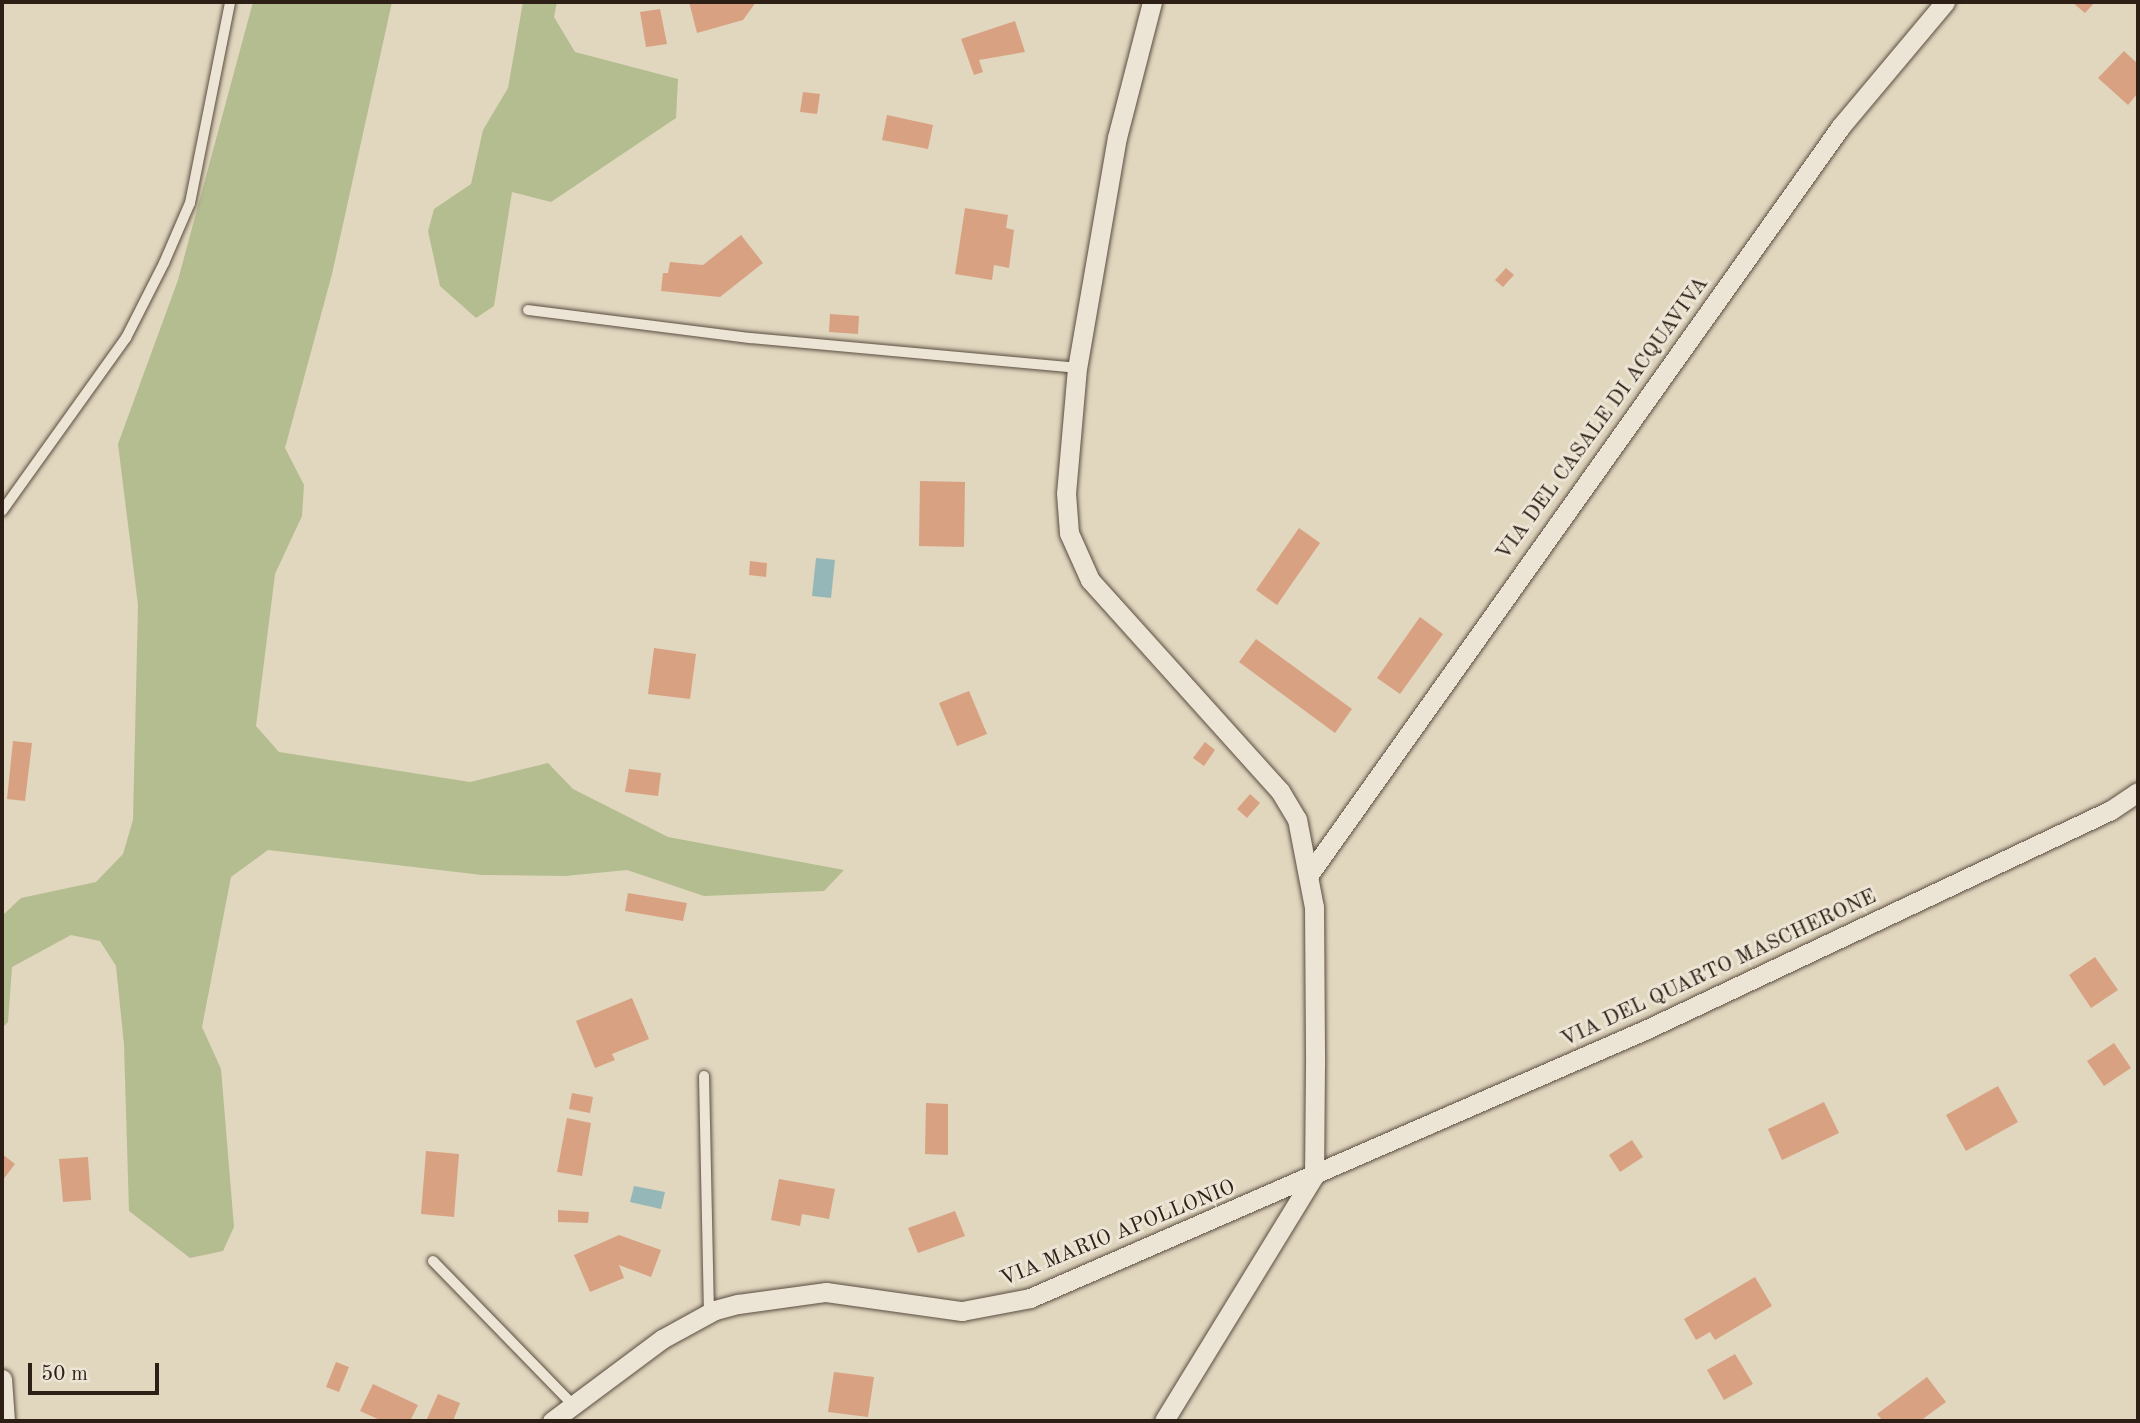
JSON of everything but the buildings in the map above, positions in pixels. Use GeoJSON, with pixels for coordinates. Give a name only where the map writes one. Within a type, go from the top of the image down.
{"type":"FeatureCollection","features":[{"type":"Feature","properties":{"kind":"street"},"geometry":{"type":"LineString","coordinates":[[1152,2],[1117,137],[1077,368],[1066,493],[1069,533],[1076,557],[1097,588],[1280,791],[1301,831],[1310,873],[1314,1176],[1164,1421]]}},
{"type":"Feature","properties":{"kind":"street","name":"VIA DEL CASALE DI ACQUAVIVA"},"geometry":{"type":"LineString","coordinates":[[1310,873],[1841,126],[1945,2]]}},
{"type":"Feature","properties":{"kind":"street","name":"VIA DEL QUARTO MASCHERONE"},"geometry":{"type":"LineString","coordinates":[[1314,1176],[1645,1030],[2110,810],[2138,792]]}},
{"type":"Feature","properties":{"kind":"street","name":"VIA MARIO APOLLONIO"},"geometry":{"type":"LineString","coordinates":[[552,1421],[662,1339],[709,1313],[762,1298],[826,1292],[942,1311],[996,1308],[1060,1286],[1314,1176]]}},
{"type":"Feature","properties":{"kind":"street"},"geometry":{"type":"LineString","coordinates":[[2,1379],[5,1421]]}},
{"type":"Feature","properties":{"kind":"lane"},"geometry":{"type":"LineString","coordinates":[[2,512],[126,338],[164,263],[190,203],[230,2]]}},
{"type":"Feature","properties":{"kind":"lane"},"geometry":{"type":"LineString","coordinates":[[528,310],[750,338],[1077,368]]}},
{"type":"Feature","properties":{"kind":"lane"},"geometry":{"type":"LineString","coordinates":[[705,1076],[709,1313]]}},
{"type":"Feature","properties":{"kind":"lane"},"geometry":{"type":"LineString","coordinates":[[433,1261],[573,1405]]}},
{"type":"Feature","properties":{"kind":"green space"},"geometry":{"type":"Polygon","coordinates":[[[253,2],[392,2],[332,274],[285,448],[304,485],[302,516],[275,574],[256,726],[279,752],[470,782],[548,763],[573,789],[668,837],[844,870],[824,891],[704,896],[627,870],[565,876],[482,875],[268,850],[231,877],[202,1027],[221,1069],[234,1227],[223,1251],[190,1258],[129,1211],[124,1045],[116,966],[100,941],[71,935],[12,967],[8,1022],[2,1028],[2,916],[21,898],[96,882],[123,854],[133,820],[138,605],[118,444],[178,280],[253,2]]]}},
{"type":"Feature","properties":{"kind":"green space"},"geometry":{"type":"Polygon","coordinates":[[[523,2],[557,2],[554,17],[575,52],[678,79],[676,118],[551,202],[512,192],[494,306],[476,318],[440,286],[428,231],[434,209],[471,184],[483,130],[508,88],[523,2]]]}},
{"type":"Feature","properties":{"kind":"water"},"geometry":{"type":"Polygon","coordinates":[[[816,558],[835,560],[831,598],[812,596],[816,558]]]}},
{"type":"Feature","properties":{"kind":"water"},"geometry":{"type":"Polygon","coordinates":[[[634,1186],[665,1192],[661,1209],[630,1202],[634,1186]]]}}]}
